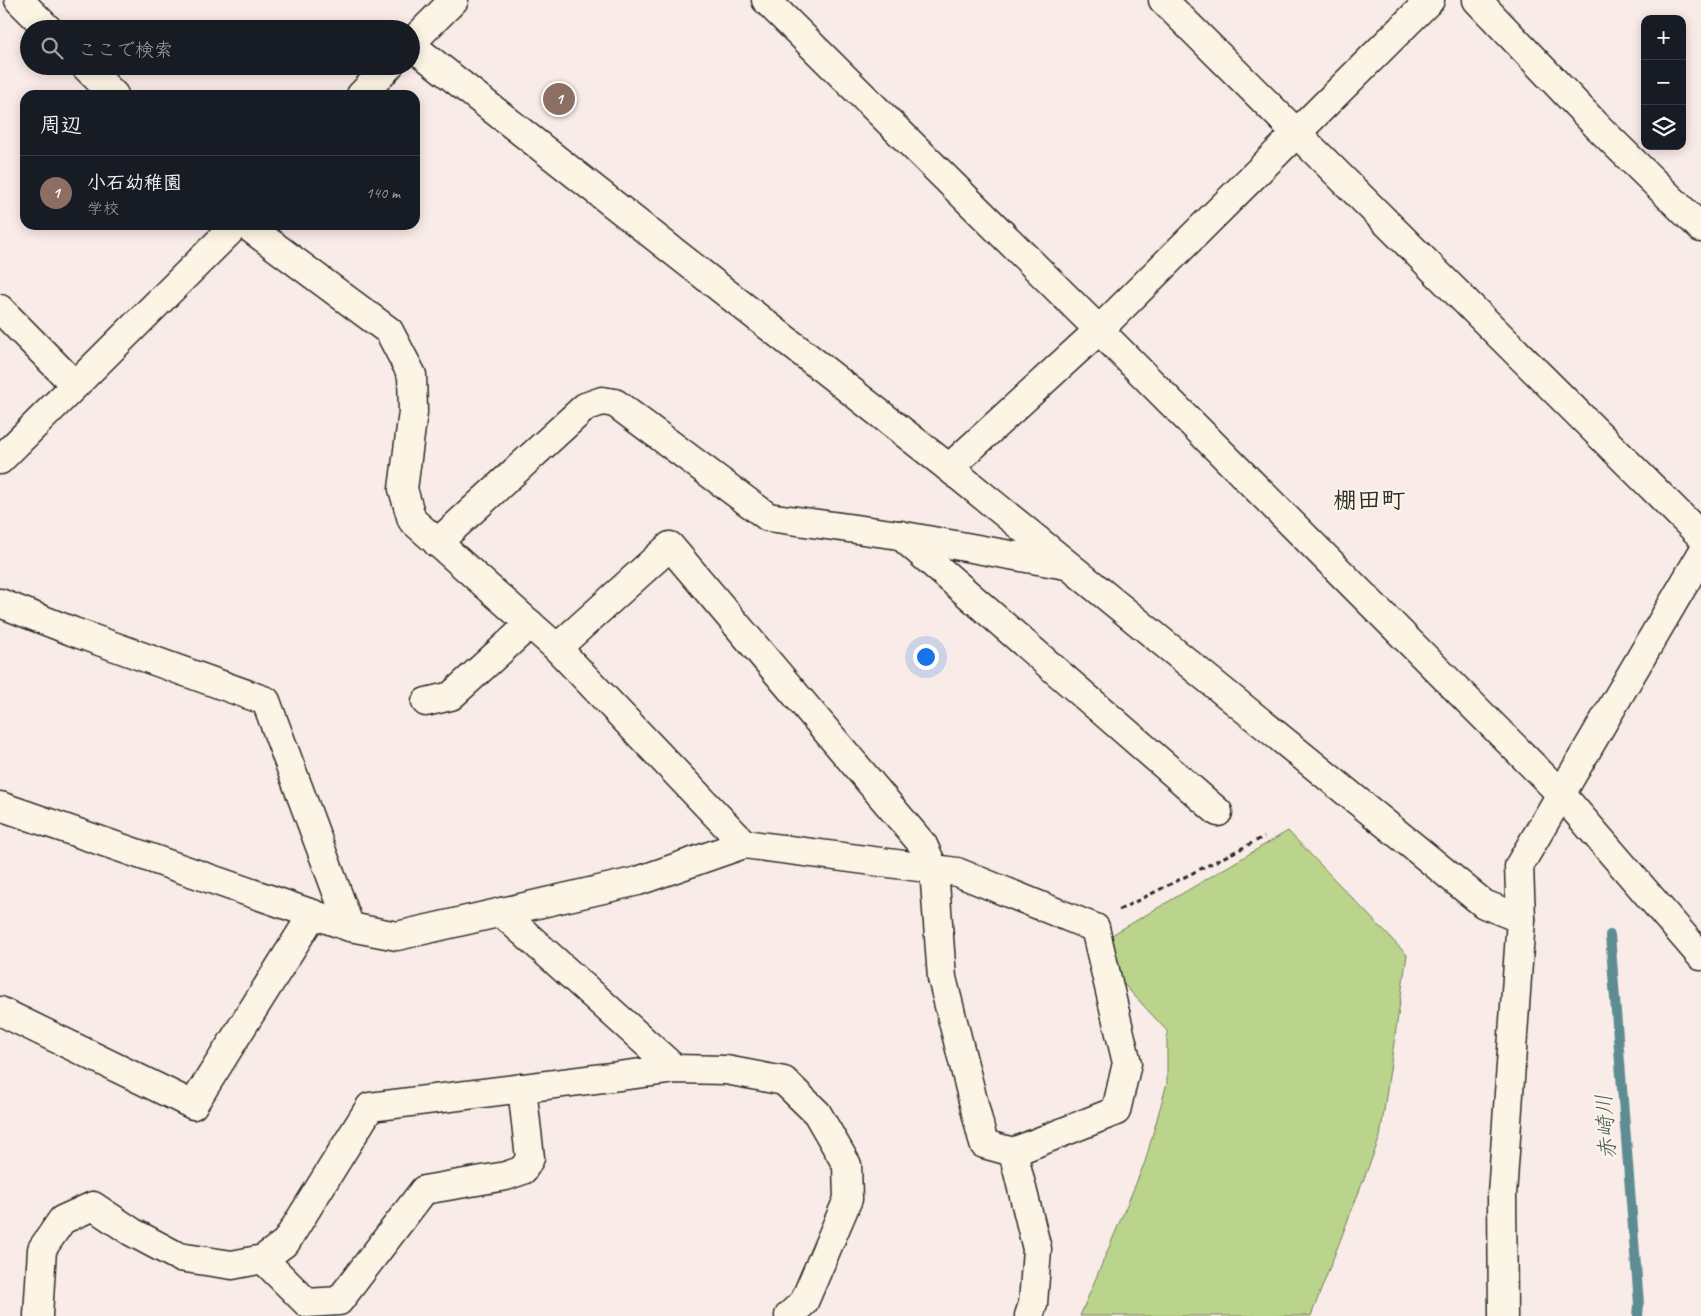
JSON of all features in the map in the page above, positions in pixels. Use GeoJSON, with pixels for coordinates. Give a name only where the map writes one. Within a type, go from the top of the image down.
{"type":"FeatureCollection","features":[{"type":"Feature","properties":{"kind":"street"},"geometry":{"type":"LineString","coordinates":[[19,0],[39,20]]}},
{"type":"Feature","properties":{"kind":"street"},"geometry":{"type":"LineString","coordinates":[[420,35],[454,0]]}},
{"type":"Feature","properties":{"kind":"street"},"geometry":{"type":"LineString","coordinates":[[766,0],[1099,330],[1562,795],[1701,956]]}},
{"type":"Feature","properties":{"kind":"street"},"geometry":{"type":"LineString","coordinates":[[1163,0],[1701,536]]}},
{"type":"Feature","properties":{"kind":"street"},"geometry":{"type":"LineString","coordinates":[[949,468],[1099,330],[1430,0]]}},
{"type":"Feature","properties":{"kind":"street"},"geometry":{"type":"LineString","coordinates":[[1477,0],[1599,128],[1701,228]]}},
{"type":"Feature","properties":{"kind":"street"},"geometry":{"type":"LineString","coordinates":[[420,51],[949,468],[1484,904],[1521,919]]}},
{"type":"Feature","properties":{"kind":"street"},"geometry":{"type":"LineString","coordinates":[[94,75],[109,90]]}},
{"type":"Feature","properties":{"kind":"street"},"geometry":{"type":"LineString","coordinates":[[366,90],[380,75]]}},
{"type":"Feature","properties":{"kind":"street"},"geometry":{"type":"LineString","coordinates":[[0,460],[231,230]]}},
{"type":"Feature","properties":{"kind":"street"},"geometry":{"type":"LineString","coordinates":[[253,230],[388,331],[412,375],[413,412],[403,490],[412,520],[557,648],[744,844]]}},
{"type":"Feature","properties":{"kind":"street"},"geometry":{"type":"LineString","coordinates":[[0,309],[75,385]]}},
{"type":"Feature","properties":{"kind":"street"},"geometry":{"type":"LineString","coordinates":[[437,543],[585,407],[602,401],[615,403],[768,517],[899,534],[1068,566]]}},
{"type":"Feature","properties":{"kind":"street"},"geometry":{"type":"LineString","coordinates":[[899,534],[1218,812]]}},
{"type":"Feature","properties":{"kind":"street"},"geometry":{"type":"LineString","coordinates":[[0,806],[350,927],[397,936],[638,882],[744,844],[934,869],[957,872],[1100,922],[1127,1063],[1116,1111],[1013,1152],[984,1144],[942,978],[934,869],[923,845],[670,546],[557,648]]}},
{"type":"Feature","properties":{"kind":"street"},"geometry":{"type":"LineString","coordinates":[[1502,1316],[1502,1195],[1521,919],[1519,866],[1701,555]]}},
{"type":"Feature","properties":{"kind":"street"},"geometry":{"type":"LineString","coordinates":[[0,603],[74,632],[266,700],[350,927]]}},
{"type":"Feature","properties":{"kind":"street"},"geometry":{"type":"LineString","coordinates":[[426,702],[451,696],[530,624]]}},
{"type":"Feature","properties":{"kind":"street"},"geometry":{"type":"LineString","coordinates":[[501,912],[675,1069]]}},
{"type":"Feature","properties":{"kind":"street"},"geometry":{"type":"LineString","coordinates":[[0,1011],[193,1105],[313,914]]}},
{"type":"Feature","properties":{"kind":"street"},"geometry":{"type":"LineString","coordinates":[[38,1316],[42,1249],[62,1220],[93,1206],[132,1232],[179,1257],[232,1265],[263,1259],[286,1242],[370,1107],[675,1069],[726,1070],[784,1081],[817,1113],[847,1165],[848,1199],[804,1302],[788,1316]]}},
{"type":"Feature","properties":{"kind":"street"},"geometry":{"type":"LineString","coordinates":[[263,1259],[307,1303],[339,1301],[424,1190],[506,1176],[523,1170],[530,1158],[522,1088]]}},
{"type":"Feature","properties":{"kind":"street"},"geometry":{"type":"LineString","coordinates":[[1013,1152],[1037,1249],[1034,1304],[1029,1316]]}},
{"type":"Feature","properties":{"kind":"path"},"geometry":{"type":"LineString","coordinates":[[1100,922],[1264,838]]}},
{"type":"Feature","properties":{"kind":"green space"},"geometry":{"type":"Polygon","coordinates":[[[1288,831],[1407,955],[1380,1137],[1311,1316],[1080,1316],[1145,1162],[1167,1083],[1167,1031],[1118,978],[1100,942],[1288,831]]]}},
{"type":"Feature","properties":{"kind":"waterway","name":"赤崎川"},"geometry":{"type":"LineString","coordinates":[[1610,935],[1639,1304],[1638,1316]]}},
{"type":"Feature","properties":{"kind":"place","name":"小石幼稚園"},"geometry":{"type":"Point","coordinates":[559,99]}},
{"type":"Feature","properties":{"kind":"district","name":"棚田町"},"geometry":{"type":"Point","coordinates":[1369,500]}}]}
